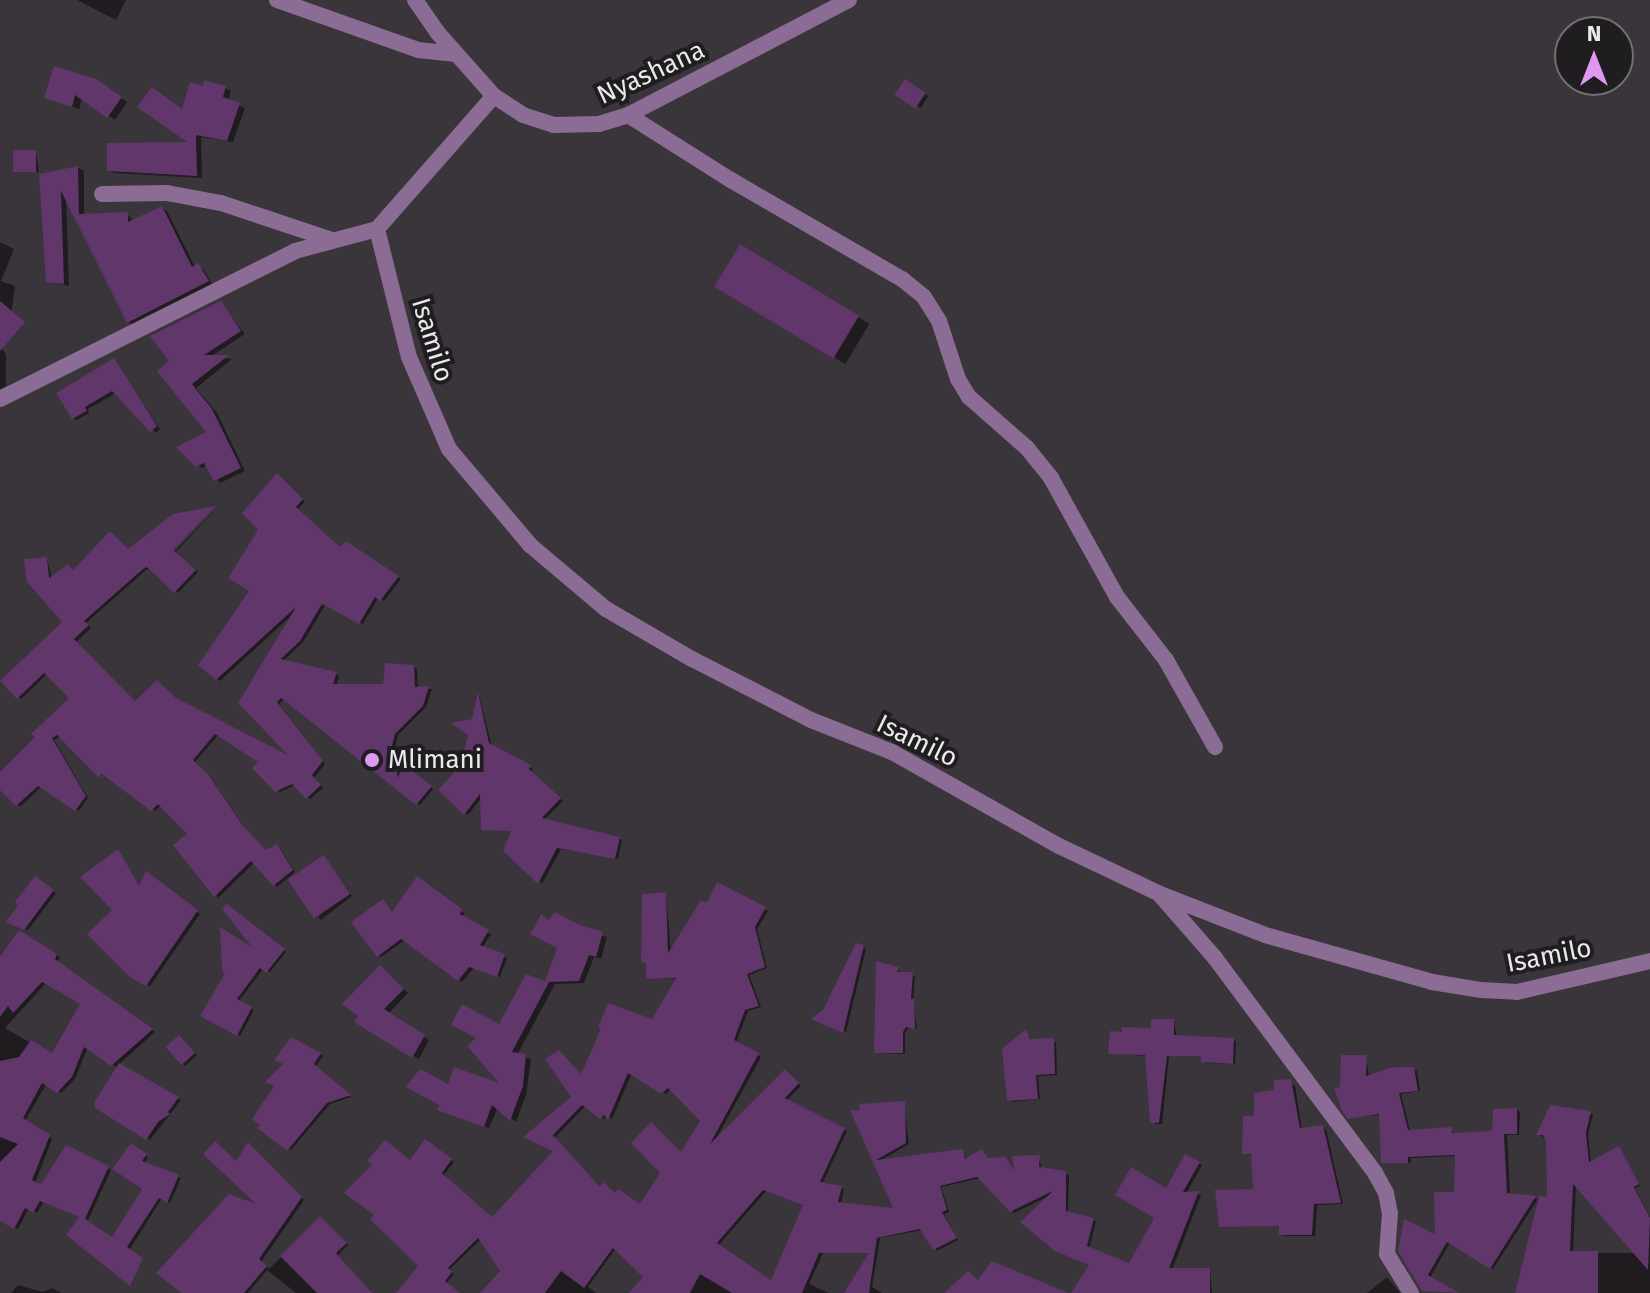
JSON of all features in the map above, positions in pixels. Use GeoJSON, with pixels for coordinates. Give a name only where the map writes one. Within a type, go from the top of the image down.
{"type":"FeatureCollection","features":[{"type":"Feature","properties":{"kind":"street"},"geometry":{"type":"LineString","coordinates":[[277,0],[405,47],[456,54]]}},
{"type":"Feature","properties":{"kind":"street","name":"Nyashana"},"geometry":{"type":"LineString","coordinates":[[415,0],[456,54],[494,96],[523,115],[554,125],[599,124],[628,115],[849,0]]}},
{"type":"Feature","properties":{"kind":"street"},"geometry":{"type":"LineString","coordinates":[[0,399],[295,251],[329,239],[377,229],[494,96]]}},
{"type":"Feature","properties":{"kind":"street"},"geometry":{"type":"LineString","coordinates":[[628,115],[731,180],[902,279],[924,297],[939,321],[958,379],[969,397],[1027,448],[1051,478],[1117,597],[1166,660],[1215,747]]}},
{"type":"Feature","properties":{"kind":"street"},"geometry":{"type":"LineString","coordinates":[[102,194],[167,193],[221,203],[329,239]]}},
{"type":"Feature","properties":{"kind":"street","name":"Isamilo"},"geometry":{"type":"LineString","coordinates":[[377,229],[409,357],[425,400],[449,449],[530,545],[606,609],[692,659],[811,720],[892,752],[1059,846],[1160,894],[1265,935],[1432,982],[1481,990],[1517,992],[1650,961]]}},
{"type":"Feature","properties":{"kind":"street"},"geometry":{"type":"LineString","coordinates":[[1160,894],[1215,958],[1375,1173],[1386,1193],[1390,1213],[1387,1254],[1411,1293]]}},
{"type":"Feature","properties":{"kind":"building"},"geometry":{"type":"Polygon","coordinates":[[[54,66],[96,79],[122,97],[107,118],[75,95],[72,107],[44,98],[54,66]]]}},
{"type":"Feature","properties":{"kind":"building"},"geometry":{"type":"Polygon","coordinates":[[[905,79],[926,93],[915,109],[894,95],[905,79]]]}},
{"type":"Feature","properties":{"kind":"building"},"geometry":{"type":"Polygon","coordinates":[[[204,80],[226,86],[223,97],[240,103],[227,141],[196,135],[197,176],[107,171],[107,143],[187,142],[137,107],[152,87],[182,109],[190,82],[203,86],[204,80]]]}},
{"type":"Feature","properties":{"kind":"building"},"geometry":{"type":"Polygon","coordinates":[[[13,150],[36,150],[36,172],[13,172],[13,150]]]}},
{"type":"Feature","properties":{"kind":"building"},"geometry":{"type":"Polygon","coordinates":[[[78,166],[79,214],[128,212],[128,222],[162,206],[192,267],[198,263],[209,281],[127,323],[61,191],[64,284],[46,282],[39,174],[78,166]]]}},
{"type":"Feature","properties":{"kind":"building"},"geometry":{"type":"Polygon","coordinates":[[[740,244],[859,316],[833,358],[714,287],[740,244]]]}},
{"type":"Feature","properties":{"kind":"building"},"geometry":{"type":"Polygon","coordinates":[[[0,301],[25,322],[0,351],[0,301]]]}},
{"type":"Feature","properties":{"kind":"building"},"geometry":{"type":"Polygon","coordinates":[[[221,301],[241,331],[204,355],[229,355],[192,384],[212,409],[241,468],[214,481],[204,463],[196,467],[176,447],[206,432],[157,371],[169,361],[150,336],[221,301]]]}},
{"type":"Feature","properties":{"kind":"building"},"geometry":{"type":"Polygon","coordinates":[[[114,358],[157,426],[150,432],[112,391],[72,419],[56,393],[114,358]]]}},
{"type":"Feature","properties":{"kind":"building"},"geometry":{"type":"Polygon","coordinates":[[[277,473],[303,499],[296,507],[340,547],[346,541],[399,576],[380,601],[375,597],[359,624],[322,604],[300,641],[281,659],[337,672],[333,684],[383,684],[385,663],[414,665],[415,687],[429,686],[423,706],[395,734],[390,754],[432,786],[416,805],[281,698],[277,702],[323,761],[312,775],[321,785],[306,799],[292,784],[275,792],[252,768],[258,762],[215,734],[193,760],[208,774],[243,826],[266,850],[277,844],[293,870],[273,886],[251,861],[214,897],[173,845],[187,834],[158,804],[151,811],[102,774],[99,778],[57,735],[52,738],[86,796],[75,811],[38,786],[16,806],[0,790],[0,772],[35,737],[31,734],[69,698],[44,673],[17,699],[0,681],[62,622],[27,582],[24,559],[47,557],[49,578],[68,564],[73,570],[110,531],[128,549],[173,514],[216,506],[173,550],[196,570],[174,593],[147,567],[84,621],[89,625],[74,639],[135,701],[157,680],[176,698],[288,755],[238,703],[296,607],[216,680],[198,665],[249,591],[228,578],[258,530],[242,513],[277,473]]]}},
{"type":"Feature","properties":{"kind":"building"},"geometry":{"type":"Polygon","coordinates":[[[478,692],[489,743],[531,765],[529,769],[561,798],[542,818],[620,837],[615,859],[557,848],[538,884],[503,851],[511,831],[481,830],[480,794],[464,815],[438,790],[461,765],[468,735],[451,723],[472,719],[478,692]]]}},
{"type":"Feature","properties":{"kind":"building"},"geometry":{"type":"Polygon","coordinates":[[[118,849],[139,885],[146,871],[198,910],[146,986],[130,977],[87,934],[112,910],[80,877],[118,849]]]}},
{"type":"Feature","properties":{"kind":"building"},"geometry":{"type":"Polygon","coordinates":[[[324,855],[350,894],[314,919],[288,880],[324,855]]]}},
{"type":"Feature","properties":{"kind":"building"},"geometry":{"type":"Polygon","coordinates":[[[35,876],[54,890],[24,930],[6,922],[18,905],[15,902],[35,876]]]}},
{"type":"Feature","properties":{"kind":"building"},"geometry":{"type":"Polygon","coordinates":[[[417,876],[462,909],[460,914],[489,930],[480,945],[505,954],[497,977],[469,967],[458,981],[401,939],[377,957],[351,922],[383,899],[392,912],[417,876]]]}},
{"type":"Feature","properties":{"kind":"building"},"geometry":{"type":"Polygon","coordinates":[[[717,882],[766,907],[755,927],[765,967],[747,974],[759,1006],[745,1010],[734,1040],[759,1053],[710,1144],[785,1069],[799,1083],[785,1098],[845,1128],[820,1182],[842,1186],[838,1202],[893,1208],[850,1110],[860,1110],[859,1104],[905,1101],[906,1143],[876,1160],[963,1149],[965,1159],[982,1149],[988,1158],[1006,1157],[1014,1171],[1012,1156],[1040,1155],[1039,1167],[1066,1171],[1066,1211],[1094,1218],[1087,1246],[1129,1263],[1154,1218],[1115,1195],[1131,1167],[1166,1188],[1185,1154],[1200,1162],[1183,1192],[1199,1191],[1169,1268],[1210,1268],[1210,1293],[1071,1293],[1089,1265],[1055,1251],[1020,1222],[1053,1191],[1010,1212],[977,1177],[940,1186],[947,1210],[942,1212],[957,1238],[933,1250],[920,1229],[877,1238],[869,1293],[844,1293],[869,1253],[819,1253],[802,1293],[732,1293],[700,1274],[690,1293],[629,1293],[643,1277],[613,1248],[584,1288],[561,1271],[545,1293],[480,1293],[500,1271],[478,1238],[448,1268],[452,1272],[445,1281],[460,1293],[396,1293],[418,1266],[370,1219],[374,1215],[344,1193],[372,1165],[367,1161],[385,1140],[410,1160],[425,1139],[452,1159],[442,1173],[492,1217],[553,1151],[523,1137],[571,1097],[545,1059],[559,1050],[581,1074],[601,1029],[598,1028],[608,1003],[652,1019],[676,978],[646,979],[646,963],[641,962],[642,894],[666,892],[668,953],[701,900],[707,903],[717,882]],[[628,1073],[608,1120],[604,1115],[600,1119],[582,1105],[553,1135],[600,1187],[603,1182],[615,1193],[618,1189],[640,1204],[660,1173],[631,1143],[651,1122],[681,1152],[700,1121],[668,1088],[661,1094],[628,1073]],[[763,1190],[717,1243],[771,1280],[803,1205],[763,1190]]]}},
{"type":"Feature","properties":{"kind":"building"},"geometry":{"type":"Polygon","coordinates":[[[227,904],[285,949],[266,973],[260,968],[237,999],[252,1007],[237,1036],[200,1016],[225,973],[222,971],[220,927],[253,948],[222,909],[227,904]]]}},
{"type":"Feature","properties":{"kind":"building"},"geometry":{"type":"Polygon","coordinates":[[[555,912],[603,932],[596,957],[589,955],[579,981],[549,982],[512,1052],[526,1054],[523,1086],[510,1121],[492,1105],[484,1127],[437,1110],[439,1105],[406,1087],[420,1069],[448,1084],[454,1067],[499,1083],[467,1046],[476,1038],[451,1025],[462,1004],[499,1024],[526,974],[545,981],[557,948],[530,934],[541,914],[548,920],[555,912]]]}},
{"type":"Feature","properties":{"kind":"building"},"geometry":{"type":"Polygon","coordinates":[[[19,930],[57,954],[55,959],[153,1029],[111,1066],[84,1047],[72,1077],[57,1093],[42,1083],[23,1118],[50,1135],[32,1180],[41,1184],[66,1145],[109,1166],[85,1219],[112,1237],[142,1189],[112,1169],[131,1143],[147,1154],[142,1161],[179,1175],[167,1203],[159,1198],[127,1247],[143,1258],[130,1286],[66,1235],[79,1217],[40,1201],[33,1213],[25,1208],[14,1229],[0,1221],[0,1162],[18,1144],[0,1137],[0,1061],[19,1057],[31,1040],[52,1053],[80,1004],[42,982],[13,1013],[8,1006],[0,1017],[0,956],[19,930]]]}},
{"type":"Feature","properties":{"kind":"building"},"geometry":{"type":"Polygon","coordinates":[[[856,943],[864,945],[843,1033],[811,1019],[823,1010],[856,943]]]}},
{"type":"Feature","properties":{"kind":"building"},"geometry":{"type":"Polygon","coordinates":[[[876,961],[899,967],[897,972],[913,972],[911,999],[914,999],[915,1029],[906,1027],[903,1032],[903,1053],[874,1053],[876,961]]]}},
{"type":"Feature","properties":{"kind":"building"},"geometry":{"type":"Polygon","coordinates":[[[380,965],[404,989],[384,1009],[425,1035],[412,1058],[354,1022],[358,1016],[342,1004],[380,965]]]}},
{"type":"Feature","properties":{"kind":"building"},"geometry":{"type":"Polygon","coordinates":[[[1151,1019],[1174,1019],[1174,1035],[1234,1038],[1233,1064],[1201,1062],[1201,1056],[1167,1056],[1159,1123],[1150,1123],[1145,1055],[1108,1054],[1110,1031],[1122,1032],[1122,1027],[1151,1028],[1151,1019]]]}},
{"type":"Feature","properties":{"kind":"building"},"geometry":{"type":"Polygon","coordinates":[[[1026,1029],[1030,1039],[1054,1038],[1055,1074],[1036,1075],[1038,1099],[1007,1101],[1002,1049],[1026,1029]]]}},
{"type":"Feature","properties":{"kind":"building"},"geometry":{"type":"Polygon","coordinates":[[[179,1035],[195,1053],[182,1065],[166,1047],[179,1035]]]}},
{"type":"Feature","properties":{"kind":"building"},"geometry":{"type":"Polygon","coordinates":[[[291,1037],[321,1053],[314,1064],[351,1095],[327,1103],[287,1151],[257,1128],[260,1125],[252,1119],[274,1086],[265,1082],[283,1064],[274,1060],[291,1037]]]}},
{"type":"Feature","properties":{"kind":"building"},"geometry":{"type":"Polygon","coordinates":[[[1341,1055],[1367,1055],[1366,1076],[1393,1067],[1414,1067],[1418,1091],[1399,1093],[1408,1130],[1452,1127],[1452,1133],[1492,1131],[1493,1109],[1517,1108],[1517,1134],[1504,1134],[1507,1193],[1536,1196],[1490,1269],[1447,1242],[1428,1275],[1459,1293],[1422,1291],[1398,1251],[1404,1219],[1435,1234],[1434,1192],[1454,1192],[1455,1155],[1408,1157],[1408,1163],[1381,1163],[1379,1114],[1348,1119],[1341,1109],[1334,1088],[1340,1087],[1341,1055]]]}},
{"type":"Feature","properties":{"kind":"building"},"geometry":{"type":"Polygon","coordinates":[[[119,1063],[179,1097],[168,1112],[170,1114],[158,1122],[146,1140],[95,1108],[95,1101],[119,1063]]]}},
{"type":"Feature","properties":{"kind":"building"},"geometry":{"type":"Polygon","coordinates":[[[1291,1079],[1300,1128],[1323,1125],[1341,1203],[1314,1204],[1312,1235],[1279,1235],[1279,1226],[1219,1227],[1215,1190],[1253,1189],[1251,1154],[1242,1154],[1243,1116],[1254,1116],[1254,1093],[1274,1090],[1274,1080],[1291,1079]]]}},
{"type":"Feature","properties":{"kind":"building"},"geometry":{"type":"Polygon","coordinates":[[[1550,1105],[1591,1111],[1586,1133],[1589,1162],[1619,1146],[1639,1184],[1634,1187],[1650,1218],[1648,1270],[1573,1184],[1570,1251],[1598,1251],[1598,1293],[1515,1293],[1539,1196],[1547,1197],[1546,1141],[1543,1135],[1536,1135],[1550,1105]]]}},
{"type":"Feature","properties":{"kind":"building"},"geometry":{"type":"Polygon","coordinates":[[[215,1141],[236,1161],[248,1142],[302,1197],[259,1259],[267,1266],[244,1293],[181,1293],[156,1273],[229,1194],[256,1204],[203,1154],[215,1141]]]}},
{"type":"Feature","properties":{"kind":"building"},"geometry":{"type":"Polygon","coordinates":[[[320,1216],[347,1243],[336,1253],[372,1293],[317,1293],[280,1256],[320,1216]]]}},
{"type":"Feature","properties":{"kind":"building"},"geometry":{"type":"Polygon","coordinates":[[[992,1261],[1068,1293],[944,1293],[968,1271],[978,1280],[992,1261]]]}},
{"type":"Feature","properties":{"kind":"place","name":"Mlimani"},"geometry":{"type":"Point","coordinates":[372,760]}}]}
